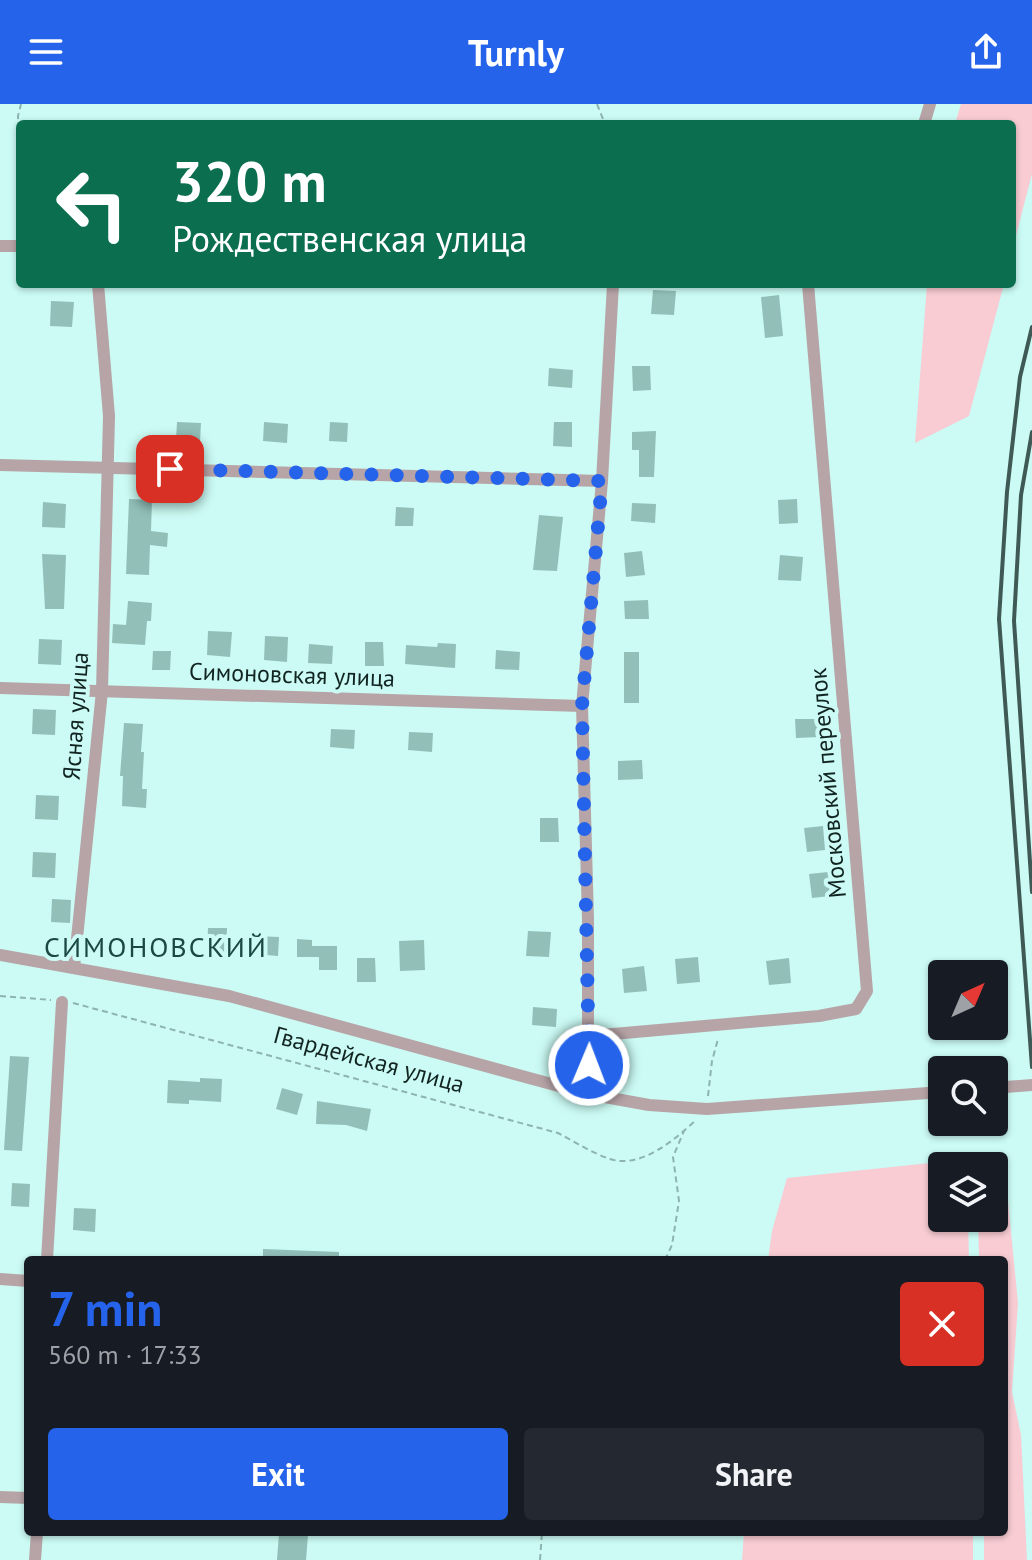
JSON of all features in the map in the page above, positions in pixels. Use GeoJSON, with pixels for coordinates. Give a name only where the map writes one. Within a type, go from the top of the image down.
{"type":"FeatureCollection","features":[{"type":"Feature","properties":{"kind":"street","name":"Ясная улица"},"geometry":{"type":"LineString","coordinates":[[74,968],[102,691],[109,416],[98,288]]}},
{"type":"Feature","properties":{"kind":"street"},"geometry":{"type":"LineString","coordinates":[[588,1094],[590,1036],[582,706],[602,481],[613,288]]}},
{"type":"Feature","properties":{"kind":"street","name":"Московский переулок"},"geometry":{"type":"LineString","coordinates":[[590,1036],[819,1016],[856,1009],[867,991],[808,288]]}},
{"type":"Feature","properties":{"kind":"street"},"geometry":{"type":"LineString","coordinates":[[0,465],[602,481]]}},
{"type":"Feature","properties":{"kind":"street","name":"Симоновская улица"},"geometry":{"type":"LineString","coordinates":[[0,688],[582,706]]}},
{"type":"Feature","properties":{"kind":"street","name":"Гвардейская улица"},"geometry":{"type":"LineString","coordinates":[[0,955],[229,996],[588,1094],[649,1105],[707,1109],[928,1093]]}},
{"type":"Feature","properties":{"kind":"street"},"geometry":{"type":"LineString","coordinates":[[47,1256],[62,1002]]}},
{"type":"Feature","properties":{"kind":"street"},"geometry":{"type":"LineString","coordinates":[[1008,1087],[1032,1085]]}},
{"type":"Feature","properties":{"kind":"street"},"geometry":{"type":"LineString","coordinates":[[0,1279],[24,1281]]}},
{"type":"Feature","properties":{"kind":"street"},"geometry":{"type":"LineString","coordinates":[[0,1497],[24,1498]]}},
{"type":"Feature","properties":{"kind":"street"},"geometry":{"type":"LineString","coordinates":[[35,1560],[37,1536]]}},
{"type":"Feature","properties":{"kind":"path","name":"Гвардейская улица"},"geometry":{"type":"LineString","coordinates":[[0,996],[62,1002],[558,1133],[611,1159],[625,1161],[663,1149],[707,1109]]}},
{"type":"Feature","properties":{"kind":"path"},"geometry":{"type":"LineString","coordinates":[[707,1109],[712,1061],[722,1024]]}},
{"type":"Feature","properties":{"kind":"path"},"geometry":{"type":"LineString","coordinates":[[667,1256],[672,1245],[679,1201],[673,1157],[684,1130]]}},
{"type":"Feature","properties":{"kind":"path"},"geometry":{"type":"LineString","coordinates":[[540,1560],[542,1536]]}},
{"type":"Feature","properties":{"kind":"shaded area"},"geometry":{"type":"Polygon","coordinates":[[[961,104],[1032,104],[1032,174],[1016,236],[1016,120],[956,120],[961,104]]]}},
{"type":"Feature","properties":{"kind":"shaded area"},"geometry":{"type":"Polygon","coordinates":[[[927,288],[1003,288],[969,416],[915,443],[927,288]]]}},
{"type":"Feature","properties":{"kind":"shaded area"},"geometry":{"type":"Polygon","coordinates":[[[928,1163],[928,1232],[968,1232],[969,1256],[769,1256],[787,1178],[928,1163]]]}},
{"type":"Feature","properties":{"kind":"shaded area"},"geometry":{"type":"Polygon","coordinates":[[[1008,1200],[1018,1303],[1012,1392],[1021,1435],[1027,1560],[984,1560],[984,1536],[1008,1536],[1008,1256],[979,1256],[978,1232],[1008,1232],[1008,1200]]]}},
{"type":"Feature","properties":{"kind":"shaded area"},"geometry":{"type":"Polygon","coordinates":[[[744,1536],[973,1536],[973,1560],[742,1560],[744,1536]]]}},
{"type":"Feature","properties":{"kind":"building"},"geometry":{"type":"Polygon","coordinates":[[[653,290],[676,291],[674,315],[651,314],[653,290]]]}},
{"type":"Feature","properties":{"kind":"building"},"geometry":{"type":"Polygon","coordinates":[[[779,295],[783,336],[765,338],[761,297],[779,295]]]}},
{"type":"Feature","properties":{"kind":"building"},"geometry":{"type":"Polygon","coordinates":[[[51,301],[74,302],[72,327],[50,326],[51,301]]]}},
{"type":"Feature","properties":{"kind":"building"},"geometry":{"type":"Polygon","coordinates":[[[632,366],[650,366],[651,390],[633,391],[632,366]]]}},
{"type":"Feature","properties":{"kind":"building"},"geometry":{"type":"Polygon","coordinates":[[[549,368],[573,370],[572,388],[548,386],[549,368]]]}},
{"type":"Feature","properties":{"kind":"building"},"geometry":{"type":"Polygon","coordinates":[[[177,422],[201,423],[200,442],[176,440],[177,422]]]}},
{"type":"Feature","properties":{"kind":"building"},"geometry":{"type":"Polygon","coordinates":[[[264,422],[288,424],[287,443],[263,441],[264,422]]]}},
{"type":"Feature","properties":{"kind":"building"},"geometry":{"type":"Polygon","coordinates":[[[330,422],[348,423],[347,442],[329,441],[330,422]]]}},
{"type":"Feature","properties":{"kind":"building"},"geometry":{"type":"Polygon","coordinates":[[[554,422],[572,422],[572,447],[553,446],[554,422]]]}},
{"type":"Feature","properties":{"kind":"building"},"geometry":{"type":"Polygon","coordinates":[[[656,431],[654,477],[639,477],[639,450],[632,450],[632,432],[656,431]]]}},
{"type":"Feature","properties":{"kind":"building"},"geometry":{"type":"Polygon","coordinates":[[[129,499],[152,500],[151,531],[168,533],[167,547],[150,545],[149,575],[126,574],[129,499]]]}},
{"type":"Feature","properties":{"kind":"building"},"geometry":{"type":"Polygon","coordinates":[[[797,499],[798,523],[779,524],[778,500],[797,499]]]}},
{"type":"Feature","properties":{"kind":"building"},"geometry":{"type":"Polygon","coordinates":[[[43,502],[66,504],[65,528],[42,527],[43,502]]]}},
{"type":"Feature","properties":{"kind":"building"},"geometry":{"type":"Polygon","coordinates":[[[632,503],[656,504],[655,523],[631,521],[632,503]]]}},
{"type":"Feature","properties":{"kind":"building"},"geometry":{"type":"Polygon","coordinates":[[[396,507],[414,508],[413,526],[395,526],[396,507]]]}},
{"type":"Feature","properties":{"kind":"building"},"geometry":{"type":"Polygon","coordinates":[[[539,515],[563,517],[557,571],[533,570],[539,515]]]}},
{"type":"Feature","properties":{"kind":"building"},"geometry":{"type":"Polygon","coordinates":[[[642,551],[645,575],[626,577],[624,553],[642,551]]]}},
{"type":"Feature","properties":{"kind":"building"},"geometry":{"type":"Polygon","coordinates":[[[42,554],[66,555],[64,609],[45,609],[42,554]]]}},
{"type":"Feature","properties":{"kind":"building"},"geometry":{"type":"Polygon","coordinates":[[[780,555],[803,557],[801,581],[778,580],[780,555]]]}},
{"type":"Feature","properties":{"kind":"building"},"geometry":{"type":"Polygon","coordinates":[[[648,600],[649,619],[625,619],[624,601],[648,600]]]}},
{"type":"Feature","properties":{"kind":"building"},"geometry":{"type":"Polygon","coordinates":[[[128,601],[152,603],[145,645],[112,643],[113,624],[126,625],[128,601]]]}},
{"type":"Feature","properties":{"kind":"building"},"geometry":{"type":"Polygon","coordinates":[[[208,631],[232,632],[230,657],[207,655],[208,631]]]}},
{"type":"Feature","properties":{"kind":"building"},"geometry":{"type":"Polygon","coordinates":[[[265,636],[288,637],[287,662],[264,660],[265,636]]]}},
{"type":"Feature","properties":{"kind":"building"},"geometry":{"type":"Polygon","coordinates":[[[39,639],[62,640],[61,665],[38,664],[39,639]]]}},
{"type":"Feature","properties":{"kind":"building"},"geometry":{"type":"Polygon","coordinates":[[[365,642],[383,642],[384,666],[365,666],[365,642]]]}},
{"type":"Feature","properties":{"kind":"building"},"geometry":{"type":"Polygon","coordinates":[[[438,643],[456,644],[455,668],[405,664],[406,645],[437,647],[438,643]]]}},
{"type":"Feature","properties":{"kind":"building"},"geometry":{"type":"Polygon","coordinates":[[[309,644],[333,646],[332,664],[308,663],[309,644]]]}},
{"type":"Feature","properties":{"kind":"building"},"geometry":{"type":"Polygon","coordinates":[[[496,650],[520,652],[519,670],[495,669],[496,650]]]}},
{"type":"Feature","properties":{"kind":"building"},"geometry":{"type":"Polygon","coordinates":[[[153,651],[171,651],[170,670],[152,670],[153,651]]]}},
{"type":"Feature","properties":{"kind":"building"},"geometry":{"type":"Polygon","coordinates":[[[624,652],[639,652],[639,703],[624,703],[624,652]]]}},
{"type":"Feature","properties":{"kind":"building"},"geometry":{"type":"Polygon","coordinates":[[[33,709],[56,710],[55,735],[32,734],[33,709]]]}},
{"type":"Feature","properties":{"kind":"building"},"geometry":{"type":"Polygon","coordinates":[[[795,719],[819,719],[820,737],[796,738],[795,719]]]}},
{"type":"Feature","properties":{"kind":"building"},"geometry":{"type":"Polygon","coordinates":[[[124,723],[143,724],[142,789],[147,789],[146,808],[122,806],[123,776],[120,776],[124,723]]]}},
{"type":"Feature","properties":{"kind":"building"},"geometry":{"type":"Polygon","coordinates":[[[331,729],[355,730],[354,749],[330,747],[331,729]]]}},
{"type":"Feature","properties":{"kind":"building"},"geometry":{"type":"Polygon","coordinates":[[[409,732],[433,733],[432,752],[408,750],[409,732]]]}},
{"type":"Feature","properties":{"kind":"building"},"geometry":{"type":"Polygon","coordinates":[[[642,760],[643,779],[618,780],[618,761],[642,760]]]}},
{"type":"Feature","properties":{"kind":"building"},"geometry":{"type":"Polygon","coordinates":[[[36,795],[59,796],[58,820],[35,819],[36,795]]]}},
{"type":"Feature","properties":{"kind":"building"},"geometry":{"type":"Polygon","coordinates":[[[540,818],[558,818],[559,842],[540,842],[540,818]]]}},
{"type":"Feature","properties":{"kind":"building"},"geometry":{"type":"Polygon","coordinates":[[[823,826],[825,850],[807,852],[804,828],[823,826]]]}},
{"type":"Feature","properties":{"kind":"building"},"geometry":{"type":"Polygon","coordinates":[[[33,852],[56,853],[55,878],[32,877],[33,852]]]}},
{"type":"Feature","properties":{"kind":"building"},"geometry":{"type":"Polygon","coordinates":[[[828,872],[830,896],[812,898],[809,874],[828,872]]]}},
{"type":"Feature","properties":{"kind":"building"},"geometry":{"type":"Polygon","coordinates":[[[52,899],[71,900],[70,923],[51,922],[52,899]]]}},
{"type":"Feature","properties":{"kind":"building"},"geometry":{"type":"Polygon","coordinates":[[[208,928],[227,928],[226,953],[207,952],[208,928]]]}},
{"type":"Feature","properties":{"kind":"building"},"geometry":{"type":"Polygon","coordinates":[[[528,931],[551,932],[549,957],[526,956],[528,931]]]}},
{"type":"Feature","properties":{"kind":"building"},"geometry":{"type":"Polygon","coordinates":[[[255,936],[279,937],[278,956],[254,954],[255,936]]]}},
{"type":"Feature","properties":{"kind":"building"},"geometry":{"type":"Polygon","coordinates":[[[297,939],[312,940],[312,946],[337,946],[337,970],[319,970],[319,957],[297,957],[297,939]]]}},
{"type":"Feature","properties":{"kind":"building"},"geometry":{"type":"Polygon","coordinates":[[[424,940],[425,970],[400,971],[399,941],[424,940]]]}},
{"type":"Feature","properties":{"kind":"building"},"geometry":{"type":"Polygon","coordinates":[[[698,957],[700,982],[677,984],[675,959],[698,957]]]}},
{"type":"Feature","properties":{"kind":"building"},"geometry":{"type":"Polygon","coordinates":[[[357,958],[375,958],[376,982],[357,982],[357,958]]]}},
{"type":"Feature","properties":{"kind":"building"},"geometry":{"type":"Polygon","coordinates":[[[789,958],[791,983],[769,985],[766,961],[789,958]]]}},
{"type":"Feature","properties":{"kind":"building"},"geometry":{"type":"Polygon","coordinates":[[[644,966],[647,991],[624,993],[622,969],[644,966]]]}},
{"type":"Feature","properties":{"kind":"building"},"geometry":{"type":"Polygon","coordinates":[[[533,1007],[557,1009],[556,1027],[532,1025],[533,1007]]]}},
{"type":"Feature","properties":{"kind":"building"},"geometry":{"type":"Polygon","coordinates":[[[10,1056],[29,1057],[22,1151],[4,1150],[10,1056]]]}},
{"type":"Feature","properties":{"kind":"building"},"geometry":{"type":"Polygon","coordinates":[[[200,1078],[222,1079],[221,1102],[189,1100],[189,1104],[167,1103],[168,1080],[200,1082],[200,1078]]]}},
{"type":"Feature","properties":{"kind":"building"},"geometry":{"type":"Polygon","coordinates":[[[282,1088],[303,1094],[297,1115],[276,1109],[282,1088]]]}},
{"type":"Feature","properties":{"kind":"building"},"geometry":{"type":"Polygon","coordinates":[[[317,1101],[371,1109],[367,1131],[346,1125],[316,1124],[317,1101]]]}},
{"type":"Feature","properties":{"kind":"building"},"geometry":{"type":"Polygon","coordinates":[[[12,1183],[30,1184],[29,1207],[11,1206],[12,1183]]]}},
{"type":"Feature","properties":{"kind":"building"},"geometry":{"type":"Polygon","coordinates":[[[74,1208],[96,1209],[95,1232],[73,1230],[74,1208]]]}},
{"type":"Feature","properties":{"kind":"building"},"geometry":{"type":"Polygon","coordinates":[[[263,1249],[339,1252],[339,1256],[263,1256],[263,1249]]]}},
{"type":"Feature","properties":{"kind":"building"},"geometry":{"type":"Polygon","coordinates":[[[279,1536],[308,1536],[306,1560],[277,1560],[279,1536]]]}},
{"type":"Feature","properties":{"kind":"railway"},"geometry":{"type":"LineString","coordinates":[[1032,327],[1020,377],[1007,492],[999,619],[1032,1067]]}},
{"type":"Feature","properties":{"kind":"railway"},"geometry":{"type":"LineString","coordinates":[[1032,432],[1021,495],[1014,621],[1032,892]]}},
{"type":"Feature","properties":{"kind":"district","name":"СИМОНОВСКИЙ"},"geometry":{"type":"Point","coordinates":[156,947]}},
{"type":"Feature","properties":{"kind":"route"},"geometry":{"type":"LineString","coordinates":[[170,469],[602,481],[582,706],[589,1065]]}}]}
